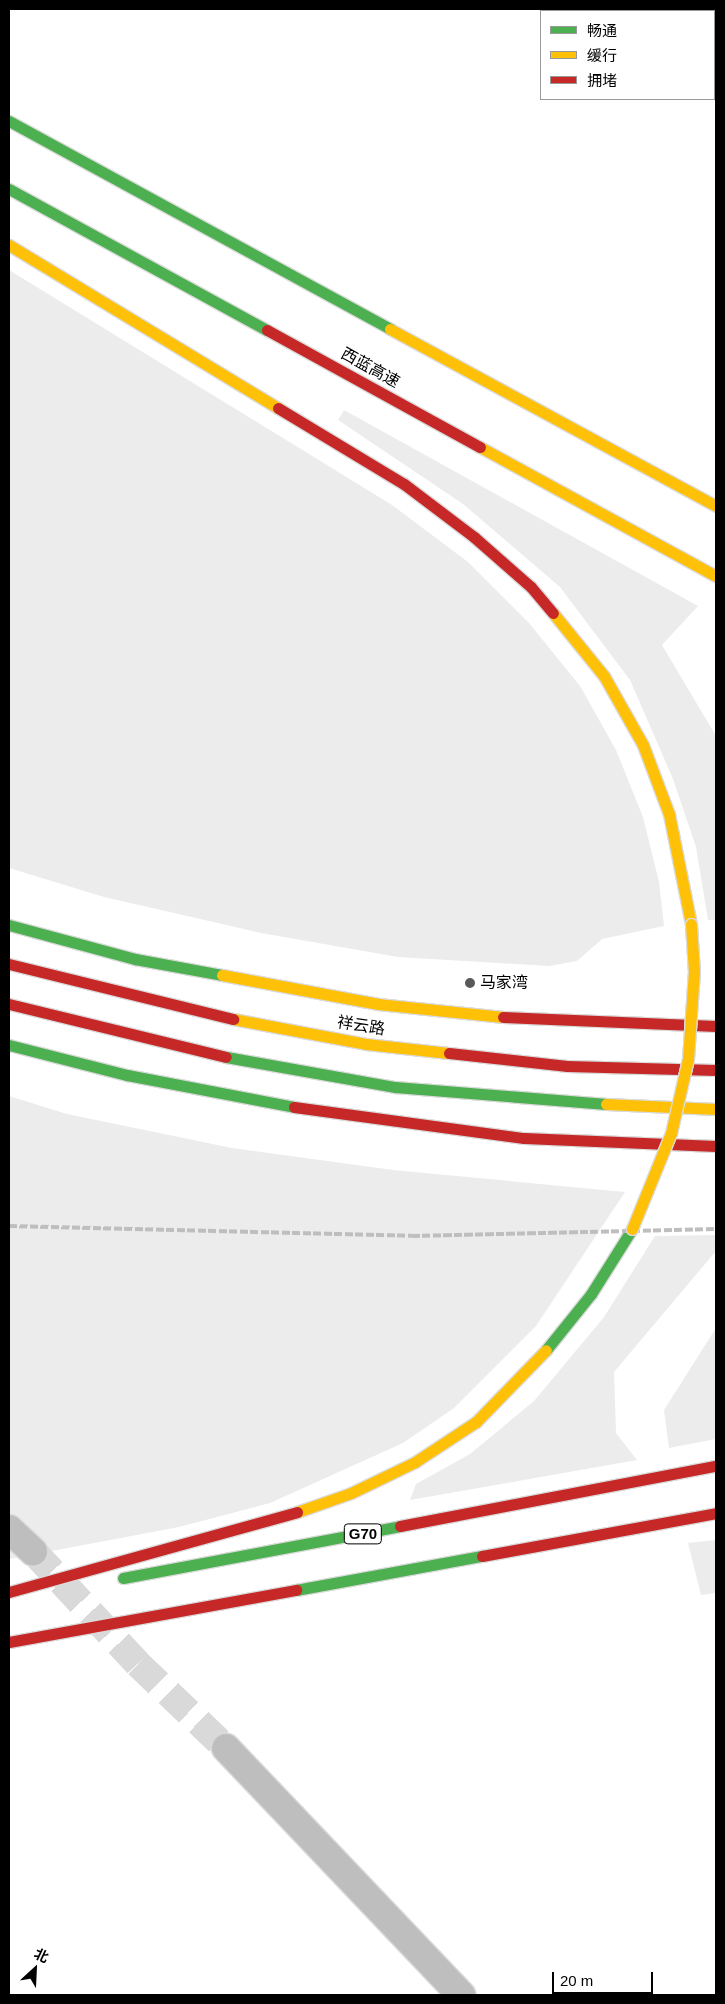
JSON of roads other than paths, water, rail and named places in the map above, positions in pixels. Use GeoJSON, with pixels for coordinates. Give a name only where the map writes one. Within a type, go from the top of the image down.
{"type":"FeatureCollection","features":[{"type":"Feature","properties":{"kind":"main road"},"geometry":{"type":"LineString","coordinates":[[9,120],[716,506]]}},
{"type":"Feature","properties":{"kind":"main road","name":"西蓝高速"},"geometry":{"type":"LineString","coordinates":[[9,189],[716,576]]}},
{"type":"Feature","properties":{"kind":"main road"},"geometry":{"type":"LineString","coordinates":[[9,245],[397,479],[474,537],[531,588],[604,676],[643,745],[669,814],[690,924],[694,980],[688,1059],[669,1141],[632,1229],[592,1294],[549,1346],[476,1422],[415,1462],[351,1493],[282,1518],[9,1593]]}},
{"type":"Feature","properties":{"kind":"main road"},"geometry":{"type":"LineString","coordinates":[[9,925],[134,959],[378,1004],[546,1022],[716,1026]]}},
{"type":"Feature","properties":{"kind":"main road","name":"祥云路"},"geometry":{"type":"LineString","coordinates":[[9,964],[187,1010],[366,1044],[567,1066],[716,1070]]}},
{"type":"Feature","properties":{"kind":"main road"},"geometry":{"type":"LineString","coordinates":[[9,1004],[237,1060],[395,1087],[536,1101],[716,1109]]}},
{"type":"Feature","properties":{"kind":"main road"},"geometry":{"type":"LineString","coordinates":[[9,1045],[163,1082],[325,1113],[524,1138],[716,1146]]}},
{"type":"Feature","properties":{"kind":"main road","name":"G70"},"geometry":{"type":"LineString","coordinates":[[9,1593],[101,1581],[716,1466]]}},
{"type":"Feature","properties":{"kind":"main road"},"geometry":{"type":"LineString","coordinates":[[591,1533],[716,1504]]}},
{"type":"Feature","properties":{"kind":"main road"},"geometry":{"type":"LineString","coordinates":[[9,1642],[591,1533],[716,1513]]}},
{"type":"Feature","properties":{"kind":"street"},"geometry":{"type":"LineString","coordinates":[[9,1529],[33,1550]]}},
{"type":"Feature","properties":{"kind":"street"},"geometry":{"type":"LineString","coordinates":[[226,1748],[461,1995]]}},
{"type":"Feature","properties":{"kind":"tunnel"},"geometry":{"type":"LineString","coordinates":[[33,1551],[138,1664],[226,1748]]}},
{"type":"Feature","properties":{"kind":"railway"},"geometry":{"type":"LineString","coordinates":[[9,1226],[412,1236],[716,1229]]}},
{"type":"Feature","properties":{"kind":"place","name":"马家湾"},"geometry":{"type":"Point","coordinates":[470,983]}}]}
